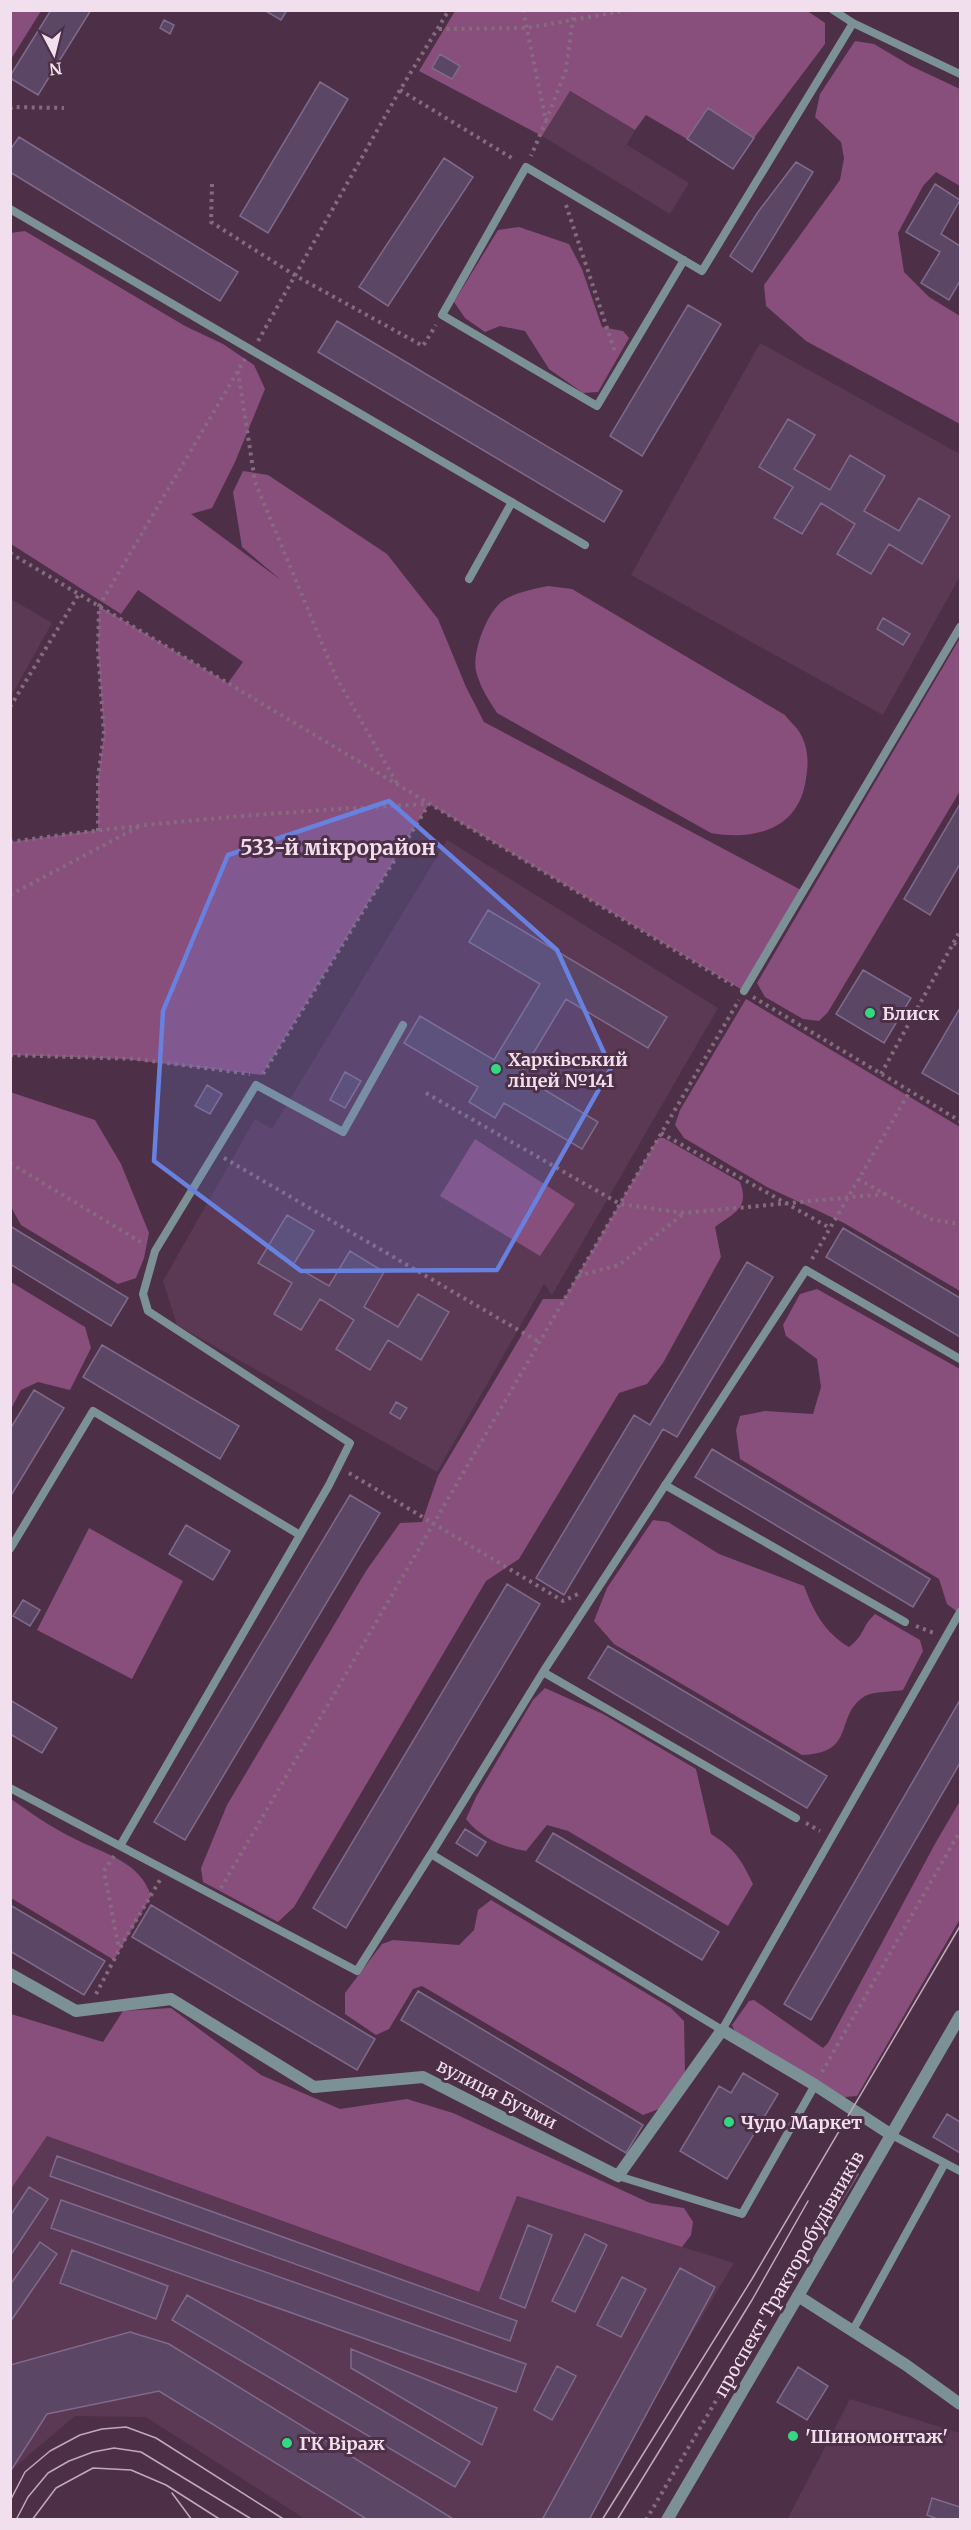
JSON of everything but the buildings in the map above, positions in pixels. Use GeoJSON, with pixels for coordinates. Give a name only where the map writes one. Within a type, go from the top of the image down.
{"type":"FeatureCollection","features":[{"type":"Feature","properties":{"kind":"street","name":"вулиця Бучми"},"geometry":{"type":"LineString","coordinates":[[10,1974],[76,2011],[171,2000],[314,2087],[423,2077],[618,2176]]}},
{"type":"Feature","properties":{"kind":"street","name":"проспект Тракторобудівників"},"geometry":{"type":"LineString","coordinates":[[667,2520],[960,2016]]}},
{"type":"Feature","properties":{"kind":"street"},"geometry":{"type":"LineString","coordinates":[[618,2176],[722,2030],[815,2085],[890,2134]]}},
{"type":"Feature","properties":{"kind":"street"},"geometry":{"type":"LineString","coordinates":[[798,2295],[960,2404]]}},
{"type":"Feature","properties":{"kind":"lane"},"geometry":{"type":"LineString","coordinates":[[833,10],[960,74]]}},
{"type":"Feature","properties":{"kind":"lane"},"geometry":{"type":"LineString","coordinates":[[684,260],[597,406],[442,315],[526,167],[684,260],[702,271],[853,22]]}},
{"type":"Feature","properties":{"kind":"lane"},"geometry":{"type":"LineString","coordinates":[[10,209],[585,545]]}},
{"type":"Feature","properties":{"kind":"lane"},"geometry":{"type":"LineString","coordinates":[[469,579],[512,502]]}},
{"type":"Feature","properties":{"kind":"lane"},"geometry":{"type":"LineString","coordinates":[[744,992],[960,627]]}},
{"type":"Feature","properties":{"kind":"lane"},"geometry":{"type":"LineString","coordinates":[[120,1846],[300,1535],[350,1443],[148,1311],[144,1294],[155,1251],[256,1085],[343,1131],[403,1025]]}},
{"type":"Feature","properties":{"kind":"lane"},"geometry":{"type":"LineString","coordinates":[[10,1788],[165,1872],[357,1971],[543,1672],[806,1270],[960,1359]]}},
{"type":"Feature","properties":{"kind":"lane"},"geometry":{"type":"LineString","coordinates":[[10,1549],[93,1411],[300,1535]]}},
{"type":"Feature","properties":{"kind":"lane"},"geometry":{"type":"LineString","coordinates":[[665,1485],[905,1622]]}},
{"type":"Feature","properties":{"kind":"lane"},"geometry":{"type":"LineString","coordinates":[[431,1854],[722,2030],[960,1612]]}},
{"type":"Feature","properties":{"kind":"lane"},"geometry":{"type":"LineString","coordinates":[[543,1672],[796,1818]]}},
{"type":"Feature","properties":{"kind":"lane"},"geometry":{"type":"LineString","coordinates":[[618,2176],[742,2214],[815,2085]]}},
{"type":"Feature","properties":{"kind":"lane"},"geometry":{"type":"LineString","coordinates":[[890,2134],[960,2171]]}},
{"type":"Feature","properties":{"kind":"lane"},"geometry":{"type":"LineString","coordinates":[[853,2330],[945,2163]]}},
{"type":"Feature","properties":{"kind":"path"},"geometry":{"type":"LineString","coordinates":[[98,831],[98,777],[104,734],[98,651],[99,606],[237,370],[253,350],[400,90],[449,10]]}},
{"type":"Feature","properties":{"kind":"path"},"geometry":{"type":"LineString","coordinates":[[523,10],[546,121]]}},
{"type":"Feature","properties":{"kind":"path"},"geometry":{"type":"LineString","coordinates":[[400,90],[526,167],[566,70],[574,10]]}},
{"type":"Feature","properties":{"kind":"path"},"geometry":{"type":"LineString","coordinates":[[438,29],[527,28],[629,10]]}},
{"type":"Feature","properties":{"kind":"path"},"geometry":{"type":"LineString","coordinates":[[10,109],[12,107],[64,108]]}},
{"type":"Feature","properties":{"kind":"path"},"geometry":{"type":"LineString","coordinates":[[212,184],[211,222],[296,276],[423,346],[442,315]]}},
{"type":"Feature","properties":{"kind":"path"},"geometry":{"type":"LineString","coordinates":[[560,187],[620,368]]}},
{"type":"Feature","properties":{"kind":"path"},"geometry":{"type":"LineString","coordinates":[[237,370],[255,482],[336,677],[399,785]]}},
{"type":"Feature","properties":{"kind":"path"},"geometry":{"type":"LineString","coordinates":[[10,553],[960,1121]]}},
{"type":"Feature","properties":{"kind":"path"},"geometry":{"type":"LineString","coordinates":[[10,707],[79,594]]}},
{"type":"Feature","properties":{"kind":"path"},"geometry":{"type":"LineString","coordinates":[[10,842],[141,825],[308,810],[429,804]]}},
{"type":"Feature","properties":{"kind":"path"},"geometry":{"type":"LineString","coordinates":[[256,1085],[429,804]]}},
{"type":"Feature","properties":{"kind":"path"},"geometry":{"type":"LineString","coordinates":[[10,895],[141,825]]}},
{"type":"Feature","properties":{"kind":"path"},"geometry":{"type":"LineString","coordinates":[[881,1074],[960,932]]}},
{"type":"Feature","properties":{"kind":"path"},"geometry":{"type":"LineString","coordinates":[[954,943],[960,946]]}},
{"type":"Feature","properties":{"kind":"path"},"geometry":{"type":"LineString","coordinates":[[216,1897],[744,992]]}},
{"type":"Feature","properties":{"kind":"path"},"geometry":{"type":"LineString","coordinates":[[10,1055],[137,1059],[262,1075]]}},
{"type":"Feature","properties":{"kind":"path"},"geometry":{"type":"LineString","coordinates":[[806,1270],[910,1091]]}},
{"type":"Feature","properties":{"kind":"path"},"geometry":{"type":"LineString","coordinates":[[426,1093],[620,1204],[684,1213],[885,1194]]}},
{"type":"Feature","properties":{"kind":"path"},"geometry":{"type":"LineString","coordinates":[[661,1133],[830,1228]]}},
{"type":"Feature","properties":{"kind":"path"},"geometry":{"type":"LineString","coordinates":[[215,1152],[539,1342]]}},
{"type":"Feature","properties":{"kind":"path"},"geometry":{"type":"LineString","coordinates":[[10,1163],[155,1251]]}},
{"type":"Feature","properties":{"kind":"path"},"geometry":{"type":"LineString","coordinates":[[858,1179],[930,1219],[960,1224]]}},
{"type":"Feature","properties":{"kind":"path"},"geometry":{"type":"LineString","coordinates":[[578,1276],[619,1265],[684,1213]]}},
{"type":"Feature","properties":{"kind":"path"},"geometry":{"type":"LineString","coordinates":[[338,1467],[434,1522],[563,1601],[600,1584]]}},
{"type":"Feature","properties":{"kind":"path"},"geometry":{"type":"LineString","coordinates":[[905,1622],[946,1638]]}},
{"type":"Feature","properties":{"kind":"path"},"geometry":{"type":"LineString","coordinates":[[796,1818],[831,1838]]}},
{"type":"Feature","properties":{"kind":"path"},"geometry":{"type":"LineString","coordinates":[[815,2085],[960,1831]]}},
{"type":"Feature","properties":{"kind":"path"},"geometry":{"type":"LineString","coordinates":[[120,1846],[104,1871],[120,1949]]}},
{"type":"Feature","properties":{"kind":"path"},"geometry":{"type":"LineString","coordinates":[[87,2010],[165,1872]]}},
{"type":"Feature","properties":{"kind":"path"},"geometry":{"type":"LineString","coordinates":[[646,2520],[764,2321]]}},
{"type":"Feature","properties":{"kind":"highlighted area"},"geometry":{"type":"Polygon","coordinates":[[[389,801],[557,950],[611,1068],[497,1270],[301,1271],[154,1161],[163,1011],[228,855],[389,801]]]}},
{"type":"Feature","properties":{"kind":"shaded area"},"geometry":{"type":"Polygon","coordinates":[[[806,10],[825,23],[825,44],[754,138],[708,108],[687,139],[646,115],[635,130],[570,91],[542,136],[419,71],[455,11],[806,10]]]}},
{"type":"Feature","properties":{"kind":"shaded area"},"geometry":{"type":"Polygon","coordinates":[[[10,11],[41,11],[11,59],[10,11]]]}},
{"type":"Feature","properties":{"kind":"shaded area"},"geometry":{"type":"Polygon","coordinates":[[[855,41],[874,44],[911,66],[960,89],[960,186],[936,172],[923,186],[898,233],[904,272],[929,297],[960,316],[960,424],[806,341],[766,306],[764,285],[840,180],[844,158],[841,142],[815,117],[820,94],[855,41]]]}},
{"type":"Feature","properties":{"kind":"shaded area"},"geometry":{"type":"Polygon","coordinates":[[[569,91],[635,130],[627,145],[689,183],[670,214],[542,136],[569,91]]]}},
{"type":"Feature","properties":{"kind":"shaded area"},"geometry":{"type":"Polygon","coordinates":[[[519,227],[569,244],[582,269],[602,327],[623,331],[629,338],[598,392],[583,393],[549,369],[525,331],[500,326],[485,332],[465,318],[454,302],[498,230],[519,227]]]}},
{"type":"Feature","properties":{"kind":"shaded area"},"geometry":{"type":"Polygon","coordinates":[[[25,231],[185,326],[223,344],[254,365],[265,389],[235,462],[212,508],[191,514],[281,580],[242,547],[233,492],[243,471],[268,475],[387,554],[438,619],[466,687],[484,722],[803,891],[744,991],[429,804],[262,1075],[125,1059],[11,1055],[10,842],[98,830],[98,778],[104,734],[98,651],[99,606],[228,683],[243,662],[138,590],[121,614],[11,544],[10,233],[25,231]]]}},
{"type":"Feature","properties":{"kind":"shaded area"},"geometry":{"type":"Polygon","coordinates":[[[760,343],[960,454],[960,576],[883,715],[631,575],[760,343]]]}},
{"type":"Feature","properties":{"kind":"shaded area"},"geometry":{"type":"Polygon","coordinates":[[[548,586],[572,589],[785,715],[803,738],[808,760],[802,795],[795,809],[785,820],[759,833],[727,835],[711,833],[497,713],[482,688],[476,671],[476,653],[482,632],[492,613],[504,600],[520,593],[548,586]]]}},
{"type":"Feature","properties":{"kind":"shaded area"},"geometry":{"type":"Polygon","coordinates":[[[11,599],[52,623],[11,696],[11,599]]]}},
{"type":"Feature","properties":{"kind":"shaded area"},"geometry":{"type":"Polygon","coordinates":[[[960,638],[960,791],[828,1012],[819,1021],[803,1019],[765,997],[757,983],[960,638]]]}},
{"type":"Feature","properties":{"kind":"shaded area"},"geometry":{"type":"Polygon","coordinates":[[[447,840],[718,1008],[552,1295],[544,1284],[437,1472],[177,1325],[163,1281],[255,1119],[272,1129],[447,840]]]}},
{"type":"Feature","properties":{"kind":"shaded area"},"geometry":{"type":"Polygon","coordinates":[[[746,999],[960,1127],[960,1291],[844,1223],[767,1187],[684,1138],[675,1125],[680,1110],[746,999]]]}},
{"type":"Feature","properties":{"kind":"shaded area"},"geometry":{"type":"Polygon","coordinates":[[[10,1092],[95,1120],[121,1164],[149,1233],[144,1258],[136,1278],[118,1284],[21,1225],[11,1207],[10,1092]]]}},
{"type":"Feature","properties":{"kind":"shaded area"},"geometry":{"type":"Polygon","coordinates":[[[658,1138],[664,1138],[740,1182],[743,1191],[743,1198],[738,1209],[715,1227],[721,1257],[663,1363],[647,1384],[619,1393],[519,1559],[486,1581],[294,1907],[278,1922],[203,1882],[201,1868],[227,1805],[366,1571],[400,1523],[422,1522],[438,1476],[543,1299],[564,1299],[658,1138]]]}},
{"type":"Feature","properties":{"kind":"shaded area"},"geometry":{"type":"Polygon","coordinates":[[[475,1139],[575,1204],[540,1256],[440,1196],[475,1139]]]}},
{"type":"Feature","properties":{"kind":"shaded area"},"geometry":{"type":"Polygon","coordinates":[[[11,1282],[85,1327],[91,1348],[70,1390],[38,1382],[21,1390],[11,1409],[11,1282]]]}},
{"type":"Feature","properties":{"kind":"shaded area"},"geometry":{"type":"Polygon","coordinates":[[[817,1289],[960,1369],[960,1614],[947,1604],[939,1579],[740,1459],[736,1430],[740,1416],[765,1411],[813,1414],[821,1387],[817,1359],[786,1336],[783,1325],[800,1294],[817,1289]]]}},
{"type":"Feature","properties":{"kind":"shaded area"},"geometry":{"type":"Polygon","coordinates":[[[653,1520],[668,1522],[719,1554],[804,1586],[826,1628],[849,1647],[858,1639],[875,1614],[920,1640],[923,1651],[903,1690],[878,1692],[865,1696],[855,1704],[838,1741],[831,1748],[819,1753],[802,1755],[614,1644],[594,1621],[607,1588],[653,1520]]]}},
{"type":"Feature","properties":{"kind":"shaded area"},"geometry":{"type":"Polygon","coordinates":[[[89,1528],[183,1581],[132,1679],[37,1630],[89,1528]]]}},
{"type":"Feature","properties":{"kind":"shaded area"},"geometry":{"type":"Polygon","coordinates":[[[545,1688],[603,1714],[696,1769],[711,1834],[736,1855],[753,1884],[728,1926],[568,1831],[547,1825],[526,1851],[493,1841],[466,1819],[477,1795],[533,1700],[545,1688]]]}},
{"type":"Feature","properties":{"kind":"shaded area"},"geometry":{"type":"Polygon","coordinates":[[[11,1799],[58,1830],[120,1860],[139,1874],[146,1884],[151,1896],[114,1960],[11,1898],[11,1799]]]}},
{"type":"Feature","properties":{"kind":"shaded area"},"geometry":{"type":"Polygon","coordinates":[[[960,1801],[960,1919],[857,2096],[844,2097],[735,2032],[732,2025],[749,2001],[754,2000],[823,2048],[828,2043],[960,1801]]]}},
{"type":"Feature","properties":{"kind":"shaded area"},"geometry":{"type":"Polygon","coordinates":[[[491,1900],[671,2008],[684,2021],[685,2072],[659,2109],[643,2115],[422,1986],[413,1989],[389,2029],[376,2035],[345,2014],[345,1993],[382,1944],[393,1940],[459,1945],[474,1930],[478,1910],[491,1900]]]}},
{"type":"Feature","properties":{"kind":"shaded area"},"geometry":{"type":"Polygon","coordinates":[[[171,2008],[261,2075],[340,2109],[407,2099],[453,2113],[650,2203],[684,2208],[693,2222],[691,2235],[682,2247],[517,2196],[479,2292],[47,2136],[11,2189],[11,2014],[103,2042],[123,2011],[171,2008]]]}},
{"type":"Feature","properties":{"kind":"shaded area"},"geometry":{"type":"Polygon","coordinates":[[[47,2136],[478,2292],[517,2196],[734,2263],[581,2519],[305,2519],[146,2417],[75,2416],[11,2470],[11,2189],[47,2136]]]}},
{"type":"Feature","properties":{"kind":"shaded area"},"geometry":{"type":"Polygon","coordinates":[[[850,2399],[960,2433],[960,2519],[787,2520],[850,2399]]]}},
{"type":"Feature","properties":{"kind":"tram line"},"geometry":{"type":"LineString","coordinates":[[602,2520],[752,2279],[960,1926]]}},
{"type":"Feature","properties":{"kind":"tram line"},"geometry":{"type":"LineString","coordinates":[[617,2520],[752,2300],[808,2201]]}},
{"type":"Feature","properties":{"kind":"tram line"},"geometry":{"type":"LineString","coordinates":[[10,2501],[25,2472],[50,2451],[80,2435],[102,2429],[126,2427],[156,2438],[285,2520]]}},
{"type":"Feature","properties":{"kind":"tram line"},"geometry":{"type":"LineString","coordinates":[[16,2520],[28,2497],[48,2473],[69,2461],[93,2452],[114,2448],[141,2452],[253,2520]]}},
{"type":"Feature","properties":{"kind":"tram line"},"geometry":{"type":"LineString","coordinates":[[32,2520],[56,2488],[93,2468],[131,2470],[166,2485],[221,2520]]}},
{"type":"Feature","properties":{"kind":"tram line"},"geometry":{"type":"LineString","coordinates":[[172,2493],[192,2520]]}},
{"type":"Feature","properties":{"kind":"place","name":"Блиск"},"geometry":{"type":"Point","coordinates":[870,1013]}},
{"type":"Feature","properties":{"kind":"place","name":"Харківський ліцей №141"},"geometry":{"type":"Point","coordinates":[496,1069]}},
{"type":"Feature","properties":{"kind":"place","name":"Чудо Маркет"},"geometry":{"type":"Point","coordinates":[729,2122]}},
{"type":"Feature","properties":{"kind":"place","name":"'Шиномонтаж'"},"geometry":{"type":"Point","coordinates":[793,2436]}},
{"type":"Feature","properties":{"kind":"place","name":"ГК Віраж"},"geometry":{"type":"Point","coordinates":[287,2443]}},
{"type":"Feature","properties":{"kind":"district","name":"533-й мікрорайон"},"geometry":{"type":"Point","coordinates":[338,847]}}]}
